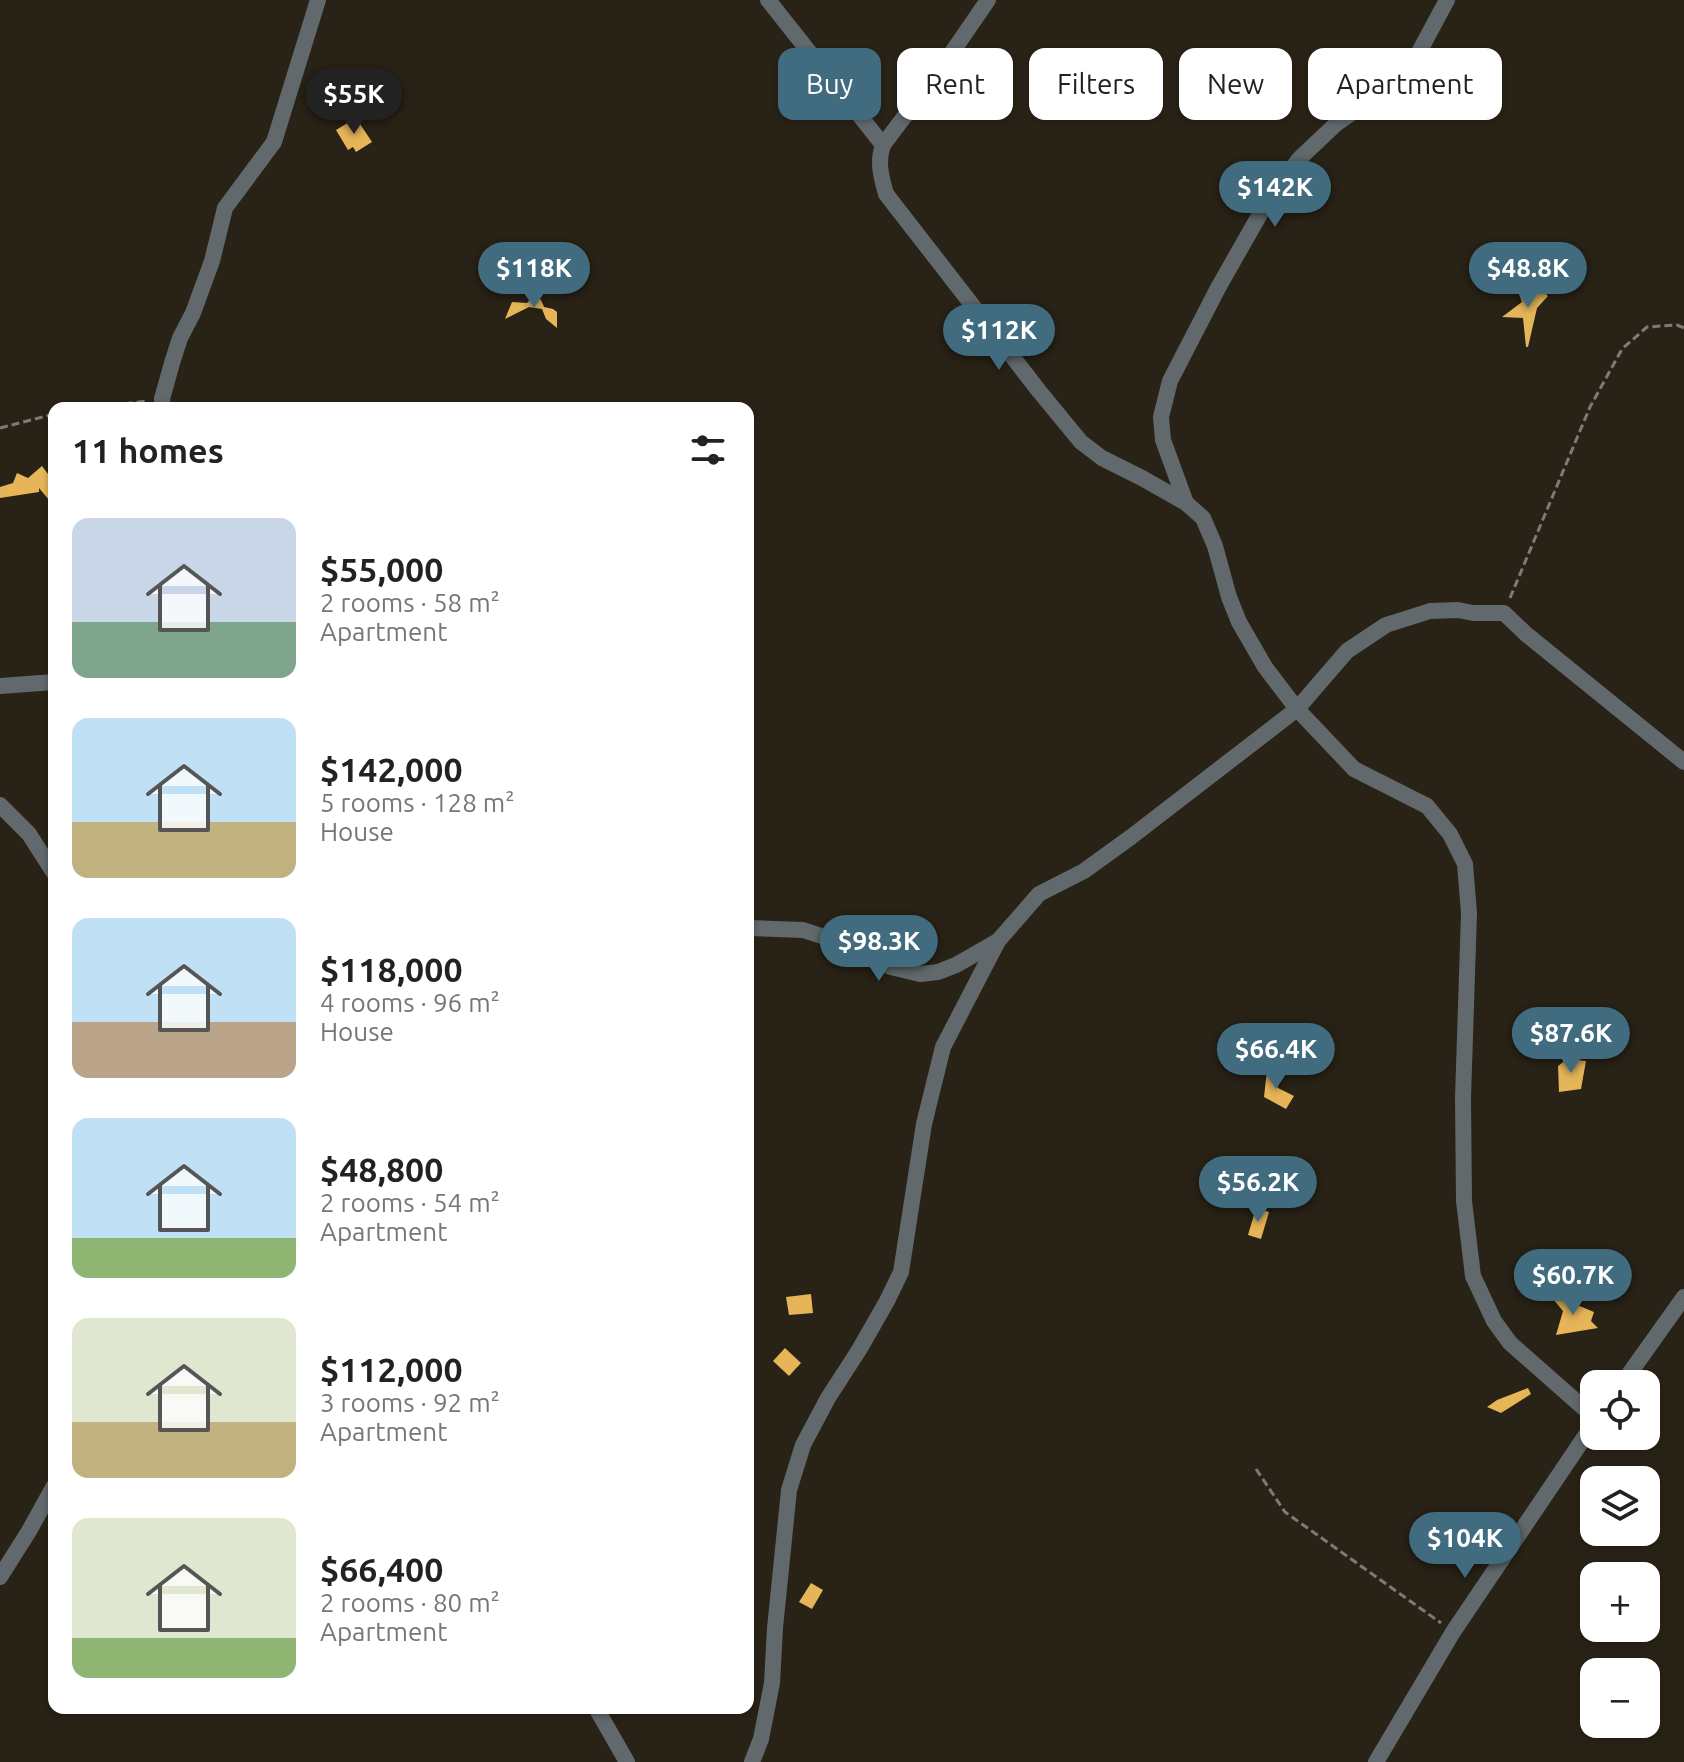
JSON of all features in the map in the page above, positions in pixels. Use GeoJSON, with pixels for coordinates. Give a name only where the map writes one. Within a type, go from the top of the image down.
{"type":"FeatureCollection","features":[{"type":"Feature","properties":{"kind":"street"},"geometry":{"type":"LineString","coordinates":[[163,402],[180,338],[193,313],[212,261],[225,208],[274,142],[318,0]]}},
{"type":"Feature","properties":{"kind":"street"},"geometry":{"type":"LineString","coordinates":[[768,0],[883,145]]}},
{"type":"Feature","properties":{"kind":"street"},"geometry":{"type":"LineString","coordinates":[[988,0],[883,145],[880,175],[886,194],[1081,442],[1102,458],[1186,503],[1203,518],[1239,622],[1265,667],[1297,709],[1354,769],[1427,806],[1450,834],[1465,864],[1469,913],[1463,1098],[1464,1201],[1473,1276],[1494,1321],[1510,1343],[1580,1405]]}},
{"type":"Feature","properties":{"kind":"street"},"geometry":{"type":"LineString","coordinates":[[1186,503],[1163,440],[1161,417],[1170,381],[1218,288],[1268,200],[1299,159],[1336,124],[1380,93],[1418,54],[1447,0]]}},
{"type":"Feature","properties":{"kind":"street"},"geometry":{"type":"LineString","coordinates":[[752,1762],[761,1739],[772,1683],[789,1490],[803,1445],[901,1272],[924,1124],[943,1047],[998,941],[1039,894],[1084,871],[1297,709],[1347,651],[1386,625],[1430,611],[1504,613],[1684,762]]}},
{"type":"Feature","properties":{"kind":"street"},"geometry":{"type":"LineString","coordinates":[[0,686],[48,682]]}},
{"type":"Feature","properties":{"kind":"street"},"geometry":{"type":"LineString","coordinates":[[0,805],[29,834],[48,864]]}},
{"type":"Feature","properties":{"kind":"street"},"geometry":{"type":"LineString","coordinates":[[754,928],[803,930],[840,942],[891,967],[920,974],[938,972],[956,965],[998,941]]}},
{"type":"Feature","properties":{"kind":"street"},"geometry":{"type":"LineString","coordinates":[[1632,1370],[1684,1297]]}},
{"type":"Feature","properties":{"kind":"street"},"geometry":{"type":"LineString","coordinates":[[1376,1762],[1453,1632],[1580,1443]]}},
{"type":"Feature","properties":{"kind":"street"},"geometry":{"type":"LineString","coordinates":[[0,1577],[48,1497]]}},
{"type":"Feature","properties":{"kind":"street"},"geometry":{"type":"LineString","coordinates":[[599,1714],[627,1762]]}},
{"type":"Feature","properties":{"kind":"path"},"geometry":{"type":"LineString","coordinates":[[1504,613],[1590,407],[1622,349],[1647,327],[1677,325],[1684,328]]}},
{"type":"Feature","properties":{"kind":"path"},"geometry":{"type":"LineString","coordinates":[[0,428],[48,416]]}},
{"type":"Feature","properties":{"kind":"path"},"geometry":{"type":"LineString","coordinates":[[1256,1469],[1285,1512],[1453,1632]]}},
{"type":"Feature","properties":{"kind":"building"},"geometry":{"type":"Polygon","coordinates":[[[356,118],[372,142],[356,152],[353,147],[348,150],[336,130],[356,118]]]}},
{"type":"Feature","properties":{"kind":"building"},"geometry":{"type":"Polygon","coordinates":[[[1532,289],[1542,290],[1548,296],[1537,308],[1526,347],[1523,318],[1502,317],[1522,302],[1518,291],[1528,292],[1532,289]]]}},
{"type":"Feature","properties":{"kind":"building"},"geometry":{"type":"Polygon","coordinates":[[[535,295],[544,307],[557,312],[557,328],[546,319],[542,309],[529,307],[505,319],[512,302],[527,303],[535,295]]]}},
{"type":"Feature","properties":{"kind":"building"},"geometry":{"type":"Polygon","coordinates":[[[42,466],[48,474],[48,499],[39,488],[39,492],[0,498],[0,487],[13,483],[17,473],[28,478],[42,466]]]}},
{"type":"Feature","properties":{"kind":"building"},"geometry":{"type":"Polygon","coordinates":[[[1567,1059],[1586,1061],[1581,1089],[1559,1092],[1558,1066],[1567,1059]]]}},
{"type":"Feature","properties":{"kind":"building"},"geometry":{"type":"Polygon","coordinates":[[[1268,1061],[1278,1088],[1294,1096],[1286,1109],[1264,1097],[1268,1061]]]}},
{"type":"Feature","properties":{"kind":"building"},"geometry":{"type":"Polygon","coordinates":[[[1256,1208],[1269,1212],[1261,1239],[1248,1235],[1256,1208]]]}},
{"type":"Feature","properties":{"kind":"building"},"geometry":{"type":"Polygon","coordinates":[[[1548,1293],[1594,1312],[1591,1321],[1598,1328],[1556,1335],[1563,1311],[1548,1293]]]}},
{"type":"Feature","properties":{"kind":"building"},"geometry":{"type":"Polygon","coordinates":[[[811,1294],[813,1313],[789,1315],[786,1297],[811,1294]]]}},
{"type":"Feature","properties":{"kind":"building"},"geometry":{"type":"Polygon","coordinates":[[[785,1348],[801,1363],[789,1376],[773,1361],[785,1348]]]}},
{"type":"Feature","properties":{"kind":"building"},"geometry":{"type":"Polygon","coordinates":[[[1528,1388],[1531,1394],[1501,1413],[1487,1407],[1497,1400],[1528,1388]]]}},
{"type":"Feature","properties":{"kind":"building"},"geometry":{"type":"Polygon","coordinates":[[[811,1583],[823,1590],[812,1609],[799,1602],[811,1583]]]}}]}
